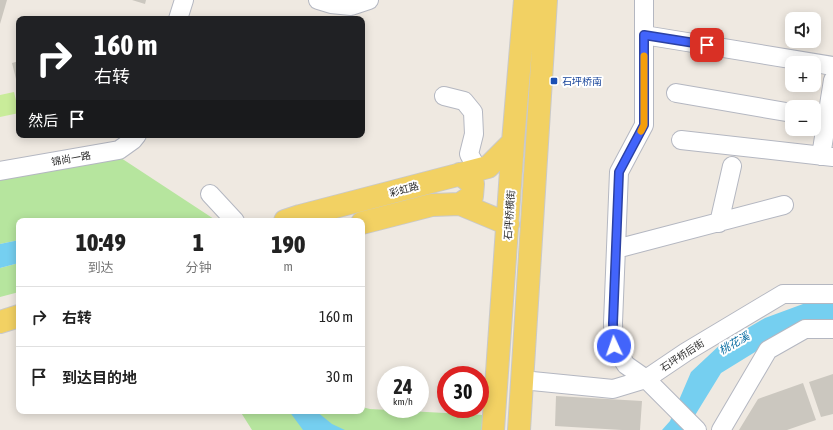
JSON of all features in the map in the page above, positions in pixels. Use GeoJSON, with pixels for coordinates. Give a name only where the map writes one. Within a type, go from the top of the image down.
{"type":"FeatureCollection","features":[{"type":"Feature","properties":{"kind":"main road","name":"石坪桥横街"},"geometry":{"type":"LineString","coordinates":[[493,430],[513,142],[525,0]]}},
{"type":"Feature","properties":{"kind":"main road"},"geometry":{"type":"LineString","coordinates":[[519,430],[546,0]]}},
{"type":"Feature","properties":{"kind":"main road","name":"彩虹路"},"geometry":{"type":"LineString","coordinates":[[298,218],[488,167],[513,142]]}},
{"type":"Feature","properties":{"kind":"main road"},"geometry":{"type":"LineString","coordinates":[[460,204],[472,196],[473,184],[469,172]]}},
{"type":"Feature","properties":{"kind":"main road"},"geometry":{"type":"LineString","coordinates":[[365,221],[432,205],[460,204],[508,224]]}},
{"type":"Feature","properties":{"kind":"main road"},"geometry":{"type":"LineString","coordinates":[[0,306],[16,301]]}},
{"type":"Feature","properties":{"kind":"main road"},"geometry":{"type":"LineString","coordinates":[[0,322],[16,317]]}},
{"type":"Feature","properties":{"kind":"street"},"geometry":{"type":"LineString","coordinates":[[179,16],[184,0]]}},
{"type":"Feature","properties":{"kind":"street"},"geometry":{"type":"LineString","coordinates":[[318,0],[331,4],[351,6],[369,0]]}},
{"type":"Feature","properties":{"kind":"street"},"geometry":{"type":"LineString","coordinates":[[644,0],[644,125],[619,172],[613,323],[614,346],[626,365],[649,382],[697,430]]}},
{"type":"Feature","properties":{"kind":"street"},"geometry":{"type":"LineString","coordinates":[[644,35],[833,66]]}},
{"type":"Feature","properties":{"kind":"street"},"geometry":{"type":"LineString","coordinates":[[821,116],[832,98],[833,80]]}},
{"type":"Feature","properties":{"kind":"street"},"geometry":{"type":"LineString","coordinates":[[676,93],[785,112]]}},
{"type":"Feature","properties":{"kind":"street"},"geometry":{"type":"LineString","coordinates":[[444,96],[464,101],[473,112],[474,134],[469,154],[469,172]]}},
{"type":"Feature","properties":{"kind":"street"},"geometry":{"type":"LineString","coordinates":[[681,140],[827,157],[821,124]]}},
{"type":"Feature","properties":{"kind":"street","name":"锦尚一路"},"geometry":{"type":"LineString","coordinates":[[0,171],[119,150],[135,138]]}},
{"type":"Feature","properties":{"kind":"street"},"geometry":{"type":"LineString","coordinates":[[719,222],[732,166]]}},
{"type":"Feature","properties":{"kind":"street"},"geometry":{"type":"LineString","coordinates":[[210,194],[232,218]]}},
{"type":"Feature","properties":{"kind":"street"},"geometry":{"type":"LineString","coordinates":[[616,249],[784,206]]}},
{"type":"Feature","properties":{"kind":"street","name":"石坪桥后街"},"geometry":{"type":"LineString","coordinates":[[522,380],[614,389],[649,382],[686,352],[783,294],[833,294]]}},
{"type":"Feature","properties":{"kind":"street"},"geometry":{"type":"LineString","coordinates":[[721,430],[768,350],[805,329],[833,329]]}},
{"type":"Feature","properties":{"kind":"green space"},"geometry":{"type":"Polygon","coordinates":[[[14,92],[16,100],[16,114],[0,117],[0,95],[14,92]]]}},
{"type":"Feature","properties":{"kind":"green space"},"geometry":{"type":"Polygon","coordinates":[[[121,158],[212,218],[16,218],[16,241],[0,244],[0,177],[121,158]]]}},
{"type":"Feature","properties":{"kind":"green space"},"geometry":{"type":"Polygon","coordinates":[[[16,264],[16,293],[0,297],[0,268],[16,264]]]}},
{"type":"Feature","properties":{"kind":"green space"},"geometry":{"type":"Polygon","coordinates":[[[365,408],[377,409],[377,418],[429,418],[429,412],[437,413],[437,418],[483,418],[482,430],[252,430],[242,414],[365,414],[365,408]]]}},
{"type":"Feature","properties":{"kind":"water"},"geometry":{"type":"Polygon","coordinates":[[[16,241],[16,264],[0,268],[0,244],[16,241]]]}},
{"type":"Feature","properties":{"kind":"water","name":"桃花溪"},"geometry":{"type":"Polygon","coordinates":[[[803,304],[833,304],[833,324],[802,323],[721,373],[686,430],[662,430],[670,421],[691,372],[722,343],[765,318],[803,304]]]}},
{"type":"Feature","properties":{"kind":"water"},"geometry":{"type":"Polygon","coordinates":[[[291,414],[320,414],[332,424],[345,430],[303,430],[291,414]]]}},
{"type":"Feature","properties":{"kind":"building"},"geometry":{"type":"Polygon","coordinates":[[[0,0],[7,0],[0,24],[0,0]]]}},
{"type":"Feature","properties":{"kind":"building"},"geometry":{"type":"Polygon","coordinates":[[[132,0],[146,0],[145,4],[132,0]]]}},
{"type":"Feature","properties":{"kind":"building"},"geometry":{"type":"Polygon","coordinates":[[[16,62],[16,79],[12,63],[16,62]]]}},
{"type":"Feature","properties":{"kind":"building"},"geometry":{"type":"Polygon","coordinates":[[[833,374],[833,414],[821,417],[809,382],[833,374]]]}},
{"type":"Feature","properties":{"kind":"building"},"geometry":{"type":"Polygon","coordinates":[[[803,383],[816,420],[787,430],[739,430],[758,399],[803,383]]]}},
{"type":"Feature","properties":{"kind":"building"},"geometry":{"type":"Polygon","coordinates":[[[556,396],[642,401],[640,430],[555,426],[556,396]]]}},
{"type":"Feature","properties":{"kind":"slow traffic"},"geometry":{"type":"LineString","coordinates":[[641,131],[644,125],[644,56]]}},
{"type":"Feature","properties":{"kind":"place","name":"石坪桥南"},"geometry":{"type":"Point","coordinates":[554,81]}},
{"type":"Feature","properties":{"kind":"route"},"geometry":{"type":"LineString","coordinates":[[614,346],[613,323],[619,172],[644,125],[644,35],[707,45]]}}]}
